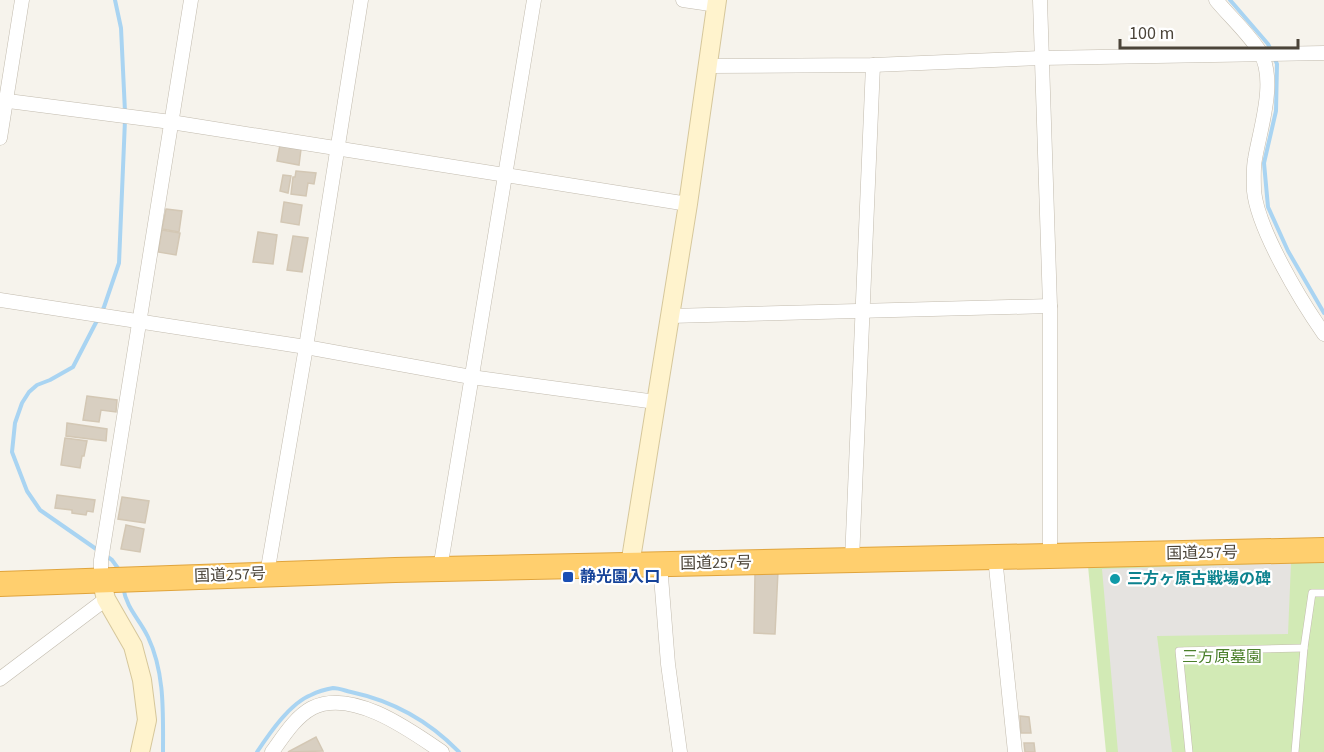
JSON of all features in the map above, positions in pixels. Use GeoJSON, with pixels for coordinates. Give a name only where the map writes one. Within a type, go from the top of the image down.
{"type":"FeatureCollection","features":[{"type":"Feature","properties":{"kind":"highway","name":"国道257号"},"geometry":{"type":"LineString","coordinates":[[0,584],[440,569],[1324,550]]}},
{"type":"Feature","properties":{"kind":"street"},"geometry":{"type":"LineString","coordinates":[[0,138],[3,100],[22,0]]}},
{"type":"Feature","properties":{"kind":"street"},"geometry":{"type":"LineString","coordinates":[[148,752],[142,680],[133,646],[108,579],[105,537],[191,0]]}},
{"type":"Feature","properties":{"kind":"street"},"geometry":{"type":"LineString","coordinates":[[267,574],[306,347],[361,0]]}},
{"type":"Feature","properties":{"kind":"street"},"geometry":{"type":"LineString","coordinates":[[440,569],[534,0]]}},
{"type":"Feature","properties":{"kind":"street"},"geometry":{"type":"LineString","coordinates":[[630,565],[688,204],[717,3],[683,0]]}},
{"type":"Feature","properties":{"kind":"street"},"geometry":{"type":"LineString","coordinates":[[1040,0],[1050,306],[1050,556]]}},
{"type":"Feature","properties":{"kind":"street"},"geometry":{"type":"LineString","coordinates":[[1216,0],[1269,53],[1266,101],[1254,162],[1254,193],[1260,218],[1276,252],[1324,334]]}},
{"type":"Feature","properties":{"kind":"street"},"geometry":{"type":"LineString","coordinates":[[708,66],[873,65],[1041,58],[1324,53]]}},
{"type":"Feature","properties":{"kind":"street"},"geometry":{"type":"LineString","coordinates":[[852,560],[873,65]]}},
{"type":"Feature","properties":{"kind":"street"},"geometry":{"type":"LineString","coordinates":[[3,100],[171,122],[337,150],[505,173],[688,204]]}},
{"type":"Feature","properties":{"kind":"street"},"geometry":{"type":"LineString","coordinates":[[0,300],[306,347],[471,377],[656,402]]}},
{"type":"Feature","properties":{"kind":"street"},"geometry":{"type":"LineString","coordinates":[[670,316],[1050,306]]}},
{"type":"Feature","properties":{"kind":"street"},"geometry":{"type":"LineString","coordinates":[[995,557],[1015,752]]}},
{"type":"Feature","properties":{"kind":"street"},"geometry":{"type":"LineString","coordinates":[[660,564],[668,664],[680,752]]}},
{"type":"Feature","properties":{"kind":"street"},"geometry":{"type":"LineString","coordinates":[[0,679],[108,579]]}},
{"type":"Feature","properties":{"kind":"street"},"geometry":{"type":"LineString","coordinates":[[272,752],[288,731],[310,709],[340,702],[361,707],[407,728],[442,752]]}},
{"type":"Feature","properties":{"kind":"street"},"geometry":{"type":"LineString","coordinates":[[140,752],[147,720]]}},
{"type":"Feature","properties":{"kind":"lane"},"geometry":{"type":"LineString","coordinates":[[1295,752],[1304,648],[1312,593],[1324,593]]}},
{"type":"Feature","properties":{"kind":"lane"},"geometry":{"type":"LineString","coordinates":[[1189,752],[1179,651],[1304,648]]}},
{"type":"Feature","properties":{"kind":"green space","name":"三方原墓園"},"geometry":{"type":"Polygon","coordinates":[[[1324,558],[1324,752],[1106,752],[1088,566],[1324,558]]]}},
{"type":"Feature","properties":{"kind":"shaded area"},"geometry":{"type":"Polygon","coordinates":[[[1291,563],[1288,634],[1157,636],[1172,752],[1118,752],[1102,569],[1291,563]]]}},
{"type":"Feature","properties":{"kind":"building"},"geometry":{"type":"Polygon","coordinates":[[[280,145],[301,149],[299,165],[277,161],[280,145]]]}},
{"type":"Feature","properties":{"kind":"building"},"geometry":{"type":"Polygon","coordinates":[[[296,171],[316,173],[314,184],[308,183],[306,196],[291,194],[296,171]]]}},
{"type":"Feature","properties":{"kind":"building"},"geometry":{"type":"Polygon","coordinates":[[[283,175],[291,176],[288,193],[280,191],[283,175]]]}},
{"type":"Feature","properties":{"kind":"building"},"geometry":{"type":"Polygon","coordinates":[[[284,202],[302,205],[299,225],[281,222],[284,202]]]}},
{"type":"Feature","properties":{"kind":"building"},"geometry":{"type":"Polygon","coordinates":[[[166,209],[182,211],[179,232],[162,229],[166,209]]]}},
{"type":"Feature","properties":{"kind":"building"},"geometry":{"type":"Polygon","coordinates":[[[162,230],[180,233],[176,255],[158,252],[162,230]]]}},
{"type":"Feature","properties":{"kind":"building"},"geometry":{"type":"Polygon","coordinates":[[[258,232],[277,235],[273,264],[253,262],[258,232]]]}},
{"type":"Feature","properties":{"kind":"building"},"geometry":{"type":"Polygon","coordinates":[[[293,236],[308,238],[302,272],[287,270],[293,236]]]}},
{"type":"Feature","properties":{"kind":"building"},"geometry":{"type":"Polygon","coordinates":[[[87,396],[117,400],[116,412],[101,410],[99,422],[83,420],[87,396]]]}},
{"type":"Feature","properties":{"kind":"building"},"geometry":{"type":"Polygon","coordinates":[[[67,423],[107,429],[106,441],[66,436],[67,423]]]}},
{"type":"Feature","properties":{"kind":"building"},"geometry":{"type":"Polygon","coordinates":[[[65,438],[87,441],[80,468],[61,465],[65,438]]]}},
{"type":"Feature","properties":{"kind":"building"},"geometry":{"type":"Polygon","coordinates":[[[57,495],[95,500],[93,512],[87,511],[86,515],[55,508],[57,495]]]}},
{"type":"Feature","properties":{"kind":"building"},"geometry":{"type":"Polygon","coordinates":[[[122,497],[149,501],[145,523],[118,519],[122,497]]]}},
{"type":"Feature","properties":{"kind":"building"},"geometry":{"type":"Polygon","coordinates":[[[126,525],[144,529],[140,552],[121,549],[126,525]]]}},
{"type":"Feature","properties":{"kind":"building"},"geometry":{"type":"Polygon","coordinates":[[[778,571],[775,634],[754,633],[755,574],[778,571]]]}},
{"type":"Feature","properties":{"kind":"building"},"geometry":{"type":"Polygon","coordinates":[[[1020,716],[1029,717],[1031,733],[1021,733],[1020,716]]]}},
{"type":"Feature","properties":{"kind":"building"},"geometry":{"type":"Polygon","coordinates":[[[316,737],[323,751],[288,752],[316,737]]]}},
{"type":"Feature","properties":{"kind":"building"},"geometry":{"type":"Polygon","coordinates":[[[1024,743],[1034,743],[1035,752],[1025,752],[1024,743]]]}},
{"type":"Feature","properties":{"kind":"waterway"},"geometry":{"type":"LineString","coordinates":[[115,0],[121,28],[125,112]]}},
{"type":"Feature","properties":{"kind":"waterway"},"geometry":{"type":"LineString","coordinates":[[1230,0],[1271,50]]}},
{"type":"Feature","properties":{"kind":"waterway"},"geometry":{"type":"LineString","coordinates":[[1274,57],[1277,64],[1276,111],[1264,163],[1268,207],[1288,251],[1324,313]]}},
{"type":"Feature","properties":{"kind":"waterway"},"geometry":{"type":"LineString","coordinates":[[99,551],[40,510],[27,491],[12,452],[15,423],[22,403],[37,385],[73,367],[104,307],[119,263],[125,120]]}},
{"type":"Feature","properties":{"kind":"waterway"},"geometry":{"type":"LineString","coordinates":[[105,555],[120,571]]}},
{"type":"Feature","properties":{"kind":"waterway"},"geometry":{"type":"LineString","coordinates":[[123,587],[130,608],[145,630],[158,665],[162,693],[163,752]]}},
{"type":"Feature","properties":{"kind":"waterway"},"geometry":{"type":"LineString","coordinates":[[257,752],[295,705],[313,694],[333,688],[382,701],[410,714],[436,731],[459,752]]}},
{"type":"Feature","properties":{"kind":"place","name":"静光園入口"},"geometry":{"type":"Point","coordinates":[568,577]}},
{"type":"Feature","properties":{"kind":"place","name":"三方ヶ原古戦場の碑"},"geometry":{"type":"Point","coordinates":[1115,579]}}]}
